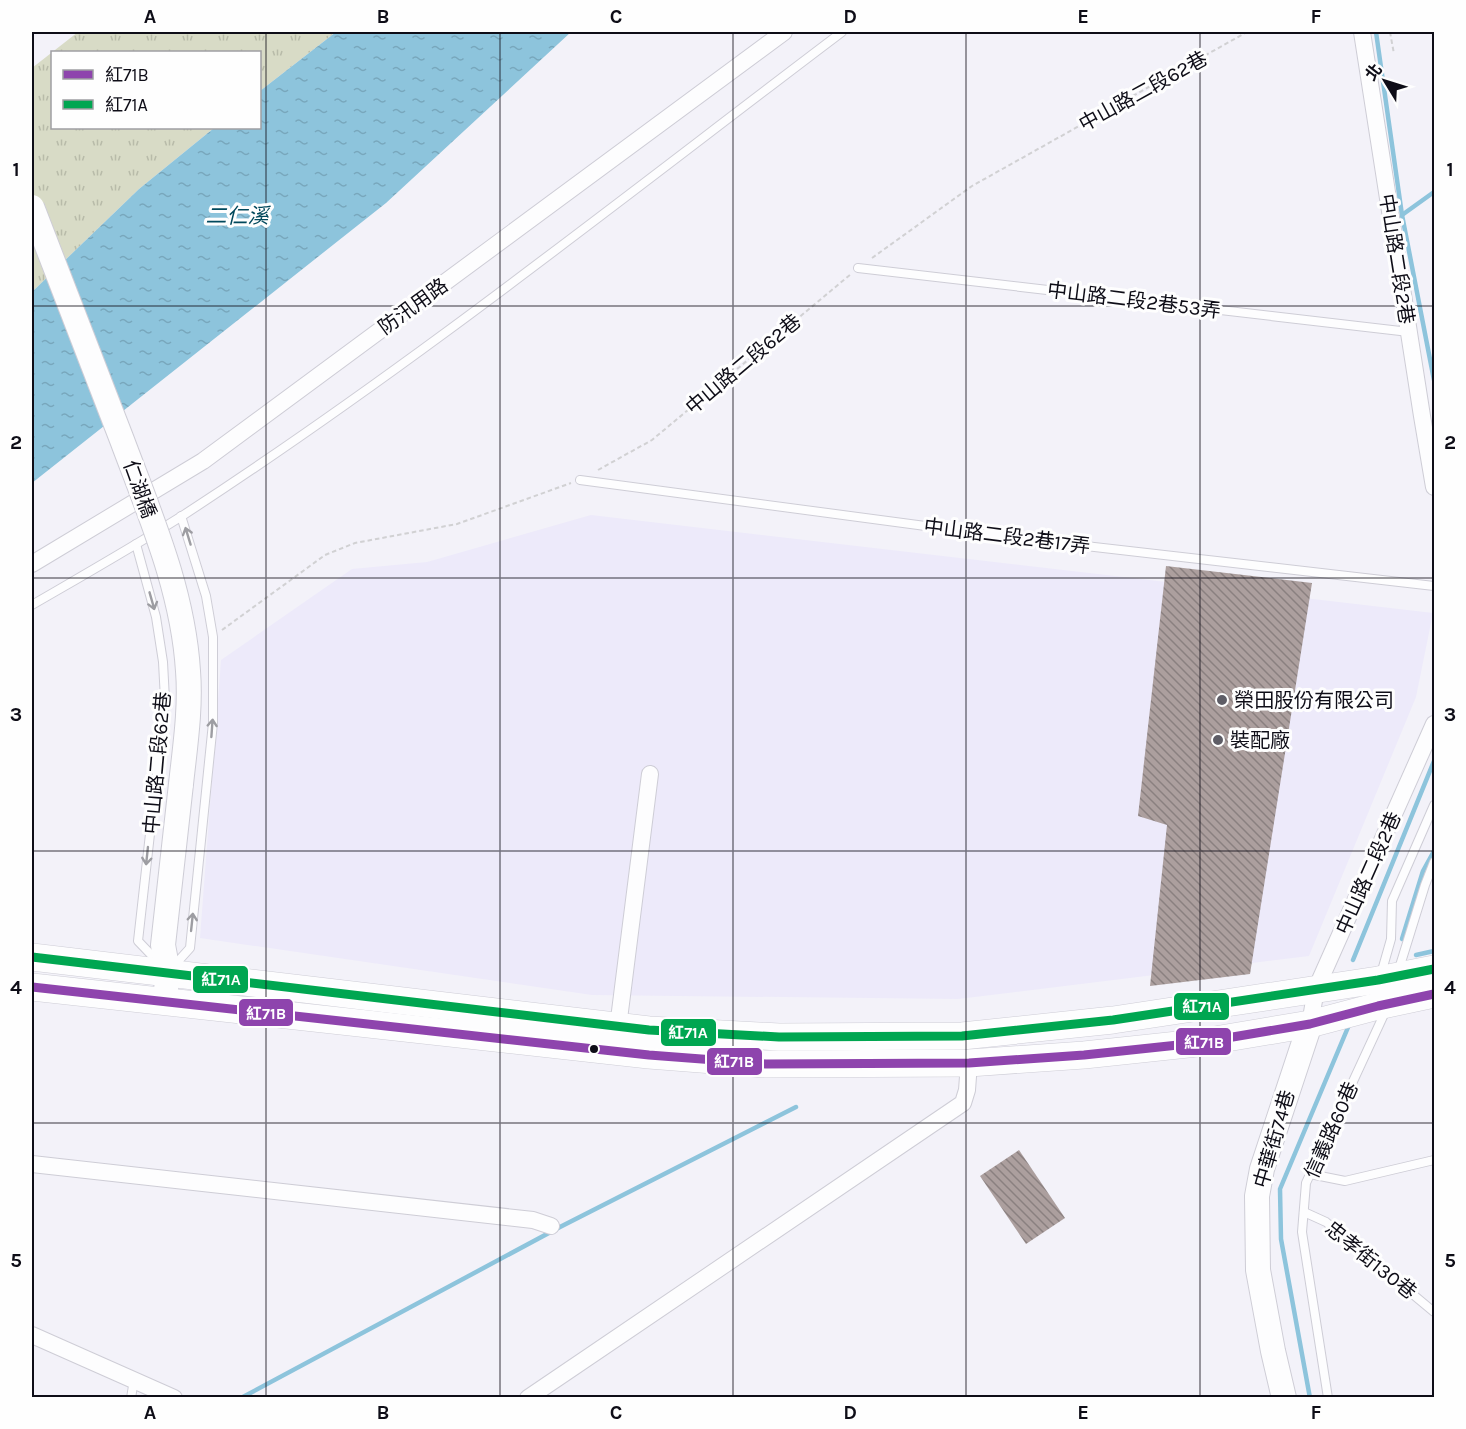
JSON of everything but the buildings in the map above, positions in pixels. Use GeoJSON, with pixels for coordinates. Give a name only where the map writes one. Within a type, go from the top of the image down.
{"type":"FeatureCollection","features":[{"type":"Feature","properties":{"kind":"main road"},"geometry":{"type":"LineString","coordinates":[[32,957],[533,1015],[618,1027],[779,1037],[962,1036],[1113,1020],[1322,988],[1434,994]]}},
{"type":"Feature","properties":{"kind":"main road"},"geometry":{"type":"LineString","coordinates":[[32,987],[695,1059],[766,1064],[969,1063],[1084,1055],[1197,1043],[1320,1021],[1434,969]]}},
{"type":"Feature","properties":{"kind":"street","name":"防汛用路"},"geometry":{"type":"LineString","coordinates":[[32,564],[202,461],[784,32]]}},
{"type":"Feature","properties":{"kind":"street","name":"中山路二段2巷"},"geometry":{"type":"LineString","coordinates":[[1362,32],[1434,487]]}},
{"type":"Feature","properties":{"kind":"street","name":"仁湖橋"},"geometry":{"type":"LineString","coordinates":[[32,207],[141,491],[171,576],[178,604],[188,671],[187,720],[181,784]]}},
{"type":"Feature","properties":{"kind":"street","name":"中山路二段2巷"},"geometry":{"type":"LineString","coordinates":[[1320,1021],[1322,988],[1434,724]]}},
{"type":"Feature","properties":{"kind":"street"},"geometry":{"type":"LineString","coordinates":[[618,1027],[650,774]]}},
{"type":"Feature","properties":{"kind":"street","name":"中山路二段62巷"},"geometry":{"type":"LineString","coordinates":[[164,1003],[168,972],[162,945],[181,784]]}},
{"type":"Feature","properties":{"kind":"street","name":"中華街74巷"},"geometry":{"type":"LineString","coordinates":[[1284,1398],[1258,1270],[1257,1196],[1262,1169],[1320,1021]]}},
{"type":"Feature","properties":{"kind":"street"},"geometry":{"type":"LineString","coordinates":[[528,1398],[963,1103],[967,1090],[969,1063]]}},
{"type":"Feature","properties":{"kind":"street"},"geometry":{"type":"LineString","coordinates":[[32,1164],[533,1220],[550,1226]]}},
{"type":"Feature","properties":{"kind":"street"},"geometry":{"type":"LineString","coordinates":[[32,1335],[174,1398]]}},
{"type":"Feature","properties":{"kind":"lane"},"geometry":{"type":"LineString","coordinates":[[32,605],[181,516],[326,418],[458,323],[842,32]]}},
{"type":"Feature","properties":{"kind":"lane","name":"中山路二段2巷53弄"},"geometry":{"type":"LineString","coordinates":[[858,268],[1409,332]]}},
{"type":"Feature","properties":{"kind":"lane","name":"中山路二段2巷17弄"},"geometry":{"type":"LineString","coordinates":[[580,480],[1008,537],[1434,586]]}},
{"type":"Feature","properties":{"kind":"lane"},"geometry":{"type":"LineString","coordinates":[[168,972],[190,948],[213,723],[213,637],[206,596],[181,516]]}},
{"type":"Feature","properties":{"kind":"lane","name":"中山路二段62巷"},"geometry":{"type":"LineString","coordinates":[[136,544],[156,617],[163,662],[165,700],[138,941],[168,972]]}},
{"type":"Feature","properties":{"kind":"lane"},"geometry":{"type":"LineString","coordinates":[[1388,991],[1392,901],[1434,805]]}},
{"type":"Feature","properties":{"kind":"lane"},"geometry":{"type":"LineString","coordinates":[[1388,991],[1434,862]]}},
{"type":"Feature","properties":{"kind":"lane","name":"信義路60巷"},"geometry":{"type":"LineString","coordinates":[[1328,1398],[1302,1232],[1306,1183],[1388,991]]}},
{"type":"Feature","properties":{"kind":"lane"},"geometry":{"type":"LineString","coordinates":[[1310,1174],[1345,1181],[1434,1160]]}},
{"type":"Feature","properties":{"kind":"lane","name":"忠孝街130巷"},"geometry":{"type":"LineString","coordinates":[[1304,1212],[1326,1222],[1434,1312]]}},
{"type":"Feature","properties":{"kind":"lane"},"geometry":{"type":"LineString","coordinates":[[131,1398],[135,1379]]}},
{"type":"Feature","properties":{"kind":"path","name":"中山路二段62巷"},"geometry":{"type":"LineString","coordinates":[[213,637],[324,555],[355,543],[457,524],[580,480],[652,440],[858,268],[972,186],[1246,32]]}},
{"type":"Feature","properties":{"kind":"path"},"geometry":{"type":"LineString","coordinates":[[1390,32],[1394,54]]}},
{"type":"Feature","properties":{"kind":"shaded area"},"geometry":{"type":"Polygon","coordinates":[[[591,515],[1433,613],[1416,697],[1309,956],[958,999],[592,995],[200,938],[221,660],[352,569],[427,562],[591,515]]]}},
{"type":"Feature","properties":{"kind":"green space"},"geometry":{"type":"Polygon","coordinates":[[[78,32],[336,32],[261,90],[261,51],[53,51],[78,32]]]}},
{"type":"Feature","properties":{"kind":"green space"},"geometry":{"type":"Polygon","coordinates":[[[51,53],[51,129],[213,129],[139,189],[32,292],[32,68],[51,53]]]}},
{"type":"Feature","properties":{"kind":"water","name":"二仁溪"},"geometry":{"type":"Polygon","coordinates":[[[336,32],[571,32],[386,203],[32,483],[32,292],[139,189],[213,129],[261,129],[261,90],[336,32]]]}},
{"type":"Feature","properties":{"kind":"waterway"},"geometry":{"type":"LineString","coordinates":[[1376,32],[1402,215],[1434,380]]}},
{"type":"Feature","properties":{"kind":"waterway"},"geometry":{"type":"LineString","coordinates":[[1402,215],[1434,192]]}},
{"type":"Feature","properties":{"kind":"waterway"},"geometry":{"type":"LineString","coordinates":[[1353,960],[1434,761]]}},
{"type":"Feature","properties":{"kind":"waterway"},"geometry":{"type":"LineString","coordinates":[[1402,939],[1423,871],[1434,851]]}},
{"type":"Feature","properties":{"kind":"waterway"},"geometry":{"type":"LineString","coordinates":[[1416,955],[1434,951]]}},
{"type":"Feature","properties":{"kind":"waterway"},"geometry":{"type":"LineString","coordinates":[[1310,1398],[1281,1239],[1280,1189],[1349,1025]]}},
{"type":"Feature","properties":{"kind":"waterway"},"geometry":{"type":"LineString","coordinates":[[241,1398],[560,1227],[796,1107]]}},
{"type":"Feature","properties":{"kind":"transit line","name":"紅71A"},"geometry":{"type":"LineString","coordinates":[[32,957],[649,1030],[779,1037],[962,1036],[1113,1020],[1378,980],[1434,969]]}},
{"type":"Feature","properties":{"kind":"transit line","name":"紅71B"},"geometry":{"type":"LineString","coordinates":[[32,987],[649,1055],[766,1064],[969,1063],[1084,1055],[1197,1043],[1310,1024],[1434,994]]}},
{"type":"Feature","properties":{"kind":"place","name":"榮田股份有限公司"},"geometry":{"type":"Point","coordinates":[1222,700]}},
{"type":"Feature","properties":{"kind":"place","name":"裝配廠"},"geometry":{"type":"Point","coordinates":[1218,740]}}]}
